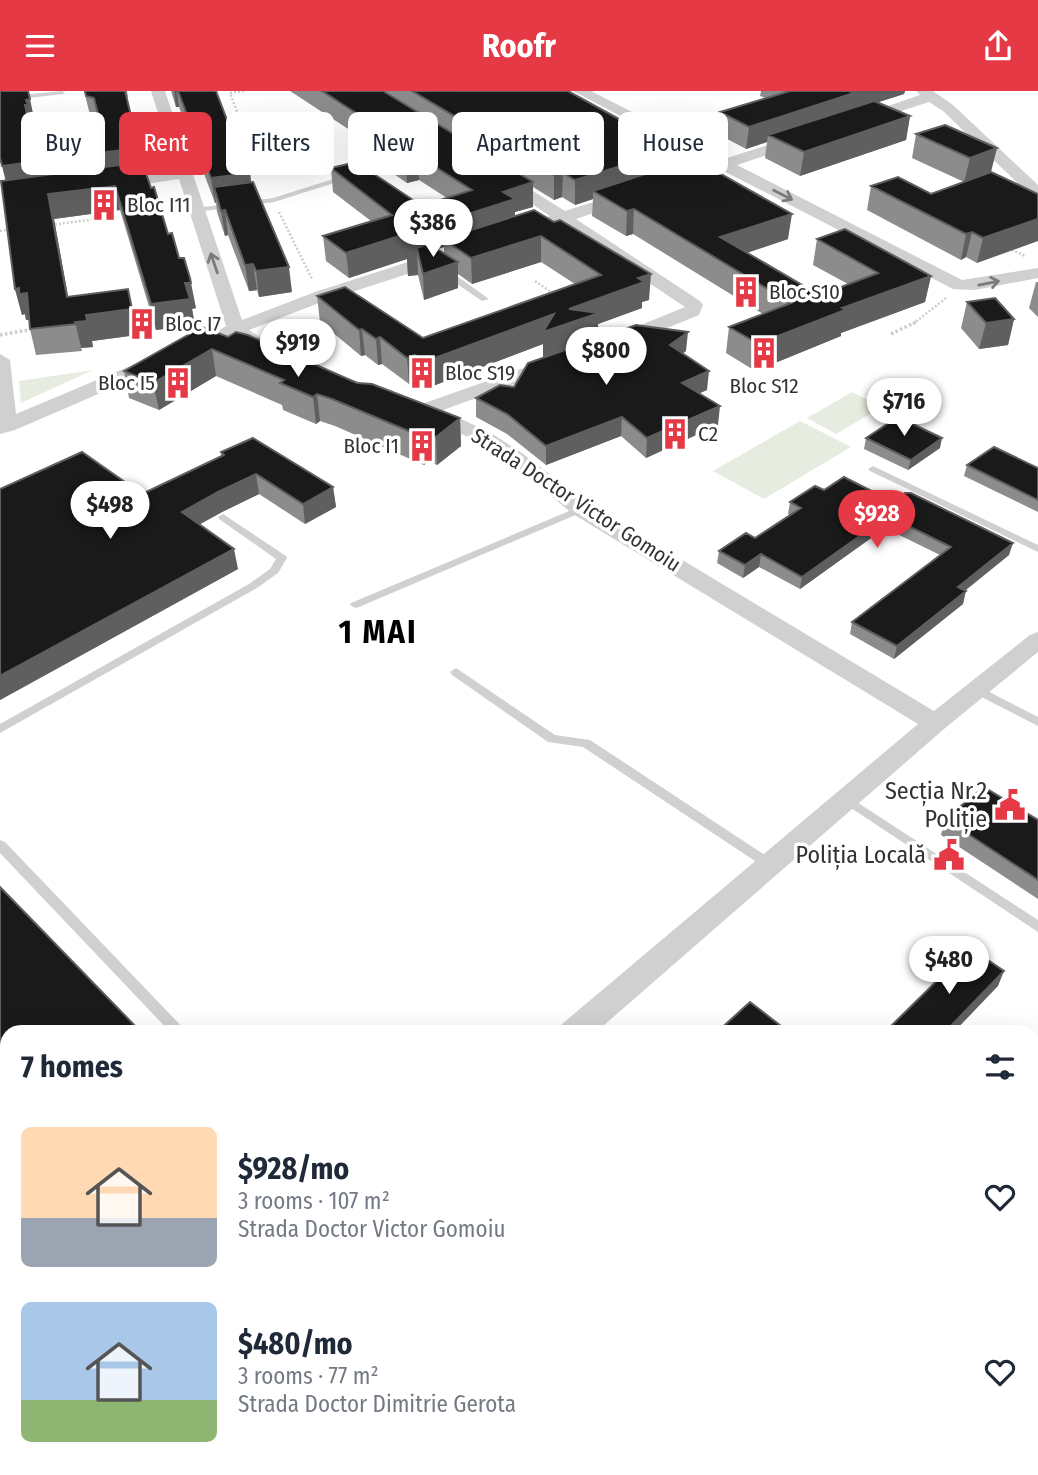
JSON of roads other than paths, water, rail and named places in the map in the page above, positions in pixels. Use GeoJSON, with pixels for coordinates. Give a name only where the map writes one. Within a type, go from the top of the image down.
{"type":"FeatureCollection","features":[{"type":"Feature","properties":{"kind":"street"},"geometry":{"type":"LineString","coordinates":[[158,91],[165,112]]}},
{"type":"Feature","properties":{"kind":"street"},"geometry":{"type":"LineString","coordinates":[[580,91],[621,112]]}},
{"type":"Feature","properties":{"kind":"street"},"geometry":{"type":"LineString","coordinates":[[849,124],[927,94],[948,108],[1038,194]]}},
{"type":"Feature","properties":{"kind":"street"},"geometry":{"type":"LineString","coordinates":[[728,162],[811,136]]}},
{"type":"Feature","properties":{"kind":"street"},"geometry":{"type":"LineString","coordinates":[[728,167],[959,285],[975,285],[1038,274]]}},
{"type":"Feature","properties":{"kind":"street"},"geometry":{"type":"LineString","coordinates":[[92,187],[177,175]]}},
{"type":"Feature","properties":{"kind":"street"},"geometry":{"type":"LineString","coordinates":[[184,175],[236,328],[257,345],[296,360]]}},
{"type":"Feature","properties":{"kind":"street"},"geometry":{"type":"LineString","coordinates":[[499,175],[694,305],[693,311],[681,317],[610,344]]}},
{"type":"Feature","properties":{"kind":"street"},"geometry":{"type":"LineString","coordinates":[[502,237],[689,175]]}},
{"type":"Feature","properties":{"kind":"street"},"geometry":{"type":"LineString","coordinates":[[211,338],[321,296],[453,253]]}},
{"type":"Feature","properties":{"kind":"street"},"geometry":{"type":"LineString","coordinates":[[0,360],[4,427],[173,355]]}},
{"type":"Feature","properties":{"kind":"street"},"geometry":{"type":"LineString","coordinates":[[426,409],[571,358]]}},
{"type":"Feature","properties":{"kind":"street","name":"Strada Doctor Victor Gomoiu"},"geometry":{"type":"LineString","coordinates":[[400,399],[487,439],[515,457],[581,509],[935,723]]}},
{"type":"Feature","properties":{"kind":"street"},"geometry":{"type":"LineString","coordinates":[[590,1025],[769,864],[935,723],[1038,640]]}},
{"type":"Feature","properties":{"kind":"lane"},"geometry":{"type":"LineString","coordinates":[[0,99],[62,93]]}},
{"type":"Feature","properties":{"kind":"lane"},"geometry":{"type":"LineString","coordinates":[[196,210],[274,200],[356,175]]}},
{"type":"Feature","properties":{"kind":"lane"},"geometry":{"type":"LineString","coordinates":[[429,261],[485,299]]}},
{"type":"Feature","properties":{"kind":"lane"},"geometry":{"type":"LineString","coordinates":[[873,469],[1038,549]]}},
{"type":"Feature","properties":{"kind":"lane"},"geometry":{"type":"LineString","coordinates":[[355,605],[581,509]]}},
{"type":"Feature","properties":{"kind":"lane"},"geometry":{"type":"LineString","coordinates":[[0,729],[253,586],[274,571],[282,558],[223,517]]}},
{"type":"Feature","properties":{"kind":"lane"},"geometry":{"type":"LineString","coordinates":[[456,672],[552,739],[586,743],[769,864]]}},
{"type":"Feature","properties":{"kind":"lane"},"geometry":{"type":"LineString","coordinates":[[976,689],[1038,722]]}},
{"type":"Feature","properties":{"kind":"lane"},"geometry":{"type":"LineString","coordinates":[[846,799],[1038,927]]}},
{"type":"Feature","properties":{"kind":"lane"},"geometry":{"type":"LineString","coordinates":[[0,845],[173,1025]]}},
{"type":"Feature","properties":{"kind":"place","name":"Bloc I11"},"geometry":{"type":"Point","coordinates":[104,205]}},
{"type":"Feature","properties":{"kind":"place","name":"Bloc S10"},"geometry":{"type":"Point","coordinates":[746,292]}},
{"type":"Feature","properties":{"kind":"place","name":"Bloc I7"},"geometry":{"type":"Point","coordinates":[142,324]}},
{"type":"Feature","properties":{"kind":"place","name":"Bloc S12"},"geometry":{"type":"Point","coordinates":[764,353]}},
{"type":"Feature","properties":{"kind":"place","name":"Bloc S19"},"geometry":{"type":"Point","coordinates":[422,373]}},
{"type":"Feature","properties":{"kind":"place","name":"Bloc I5"},"geometry":{"type":"Point","coordinates":[178,383]}},
{"type":"Feature","properties":{"kind":"place","name":"C2"},"geometry":{"type":"Point","coordinates":[675,434]}},
{"type":"Feature","properties":{"kind":"place","name":"Bloc I1"},"geometry":{"type":"Point","coordinates":[422,446]}},
{"type":"Feature","properties":{"kind":"place","name":"Secția Nr.2 Poliție"},"geometry":{"type":"Point","coordinates":[1010,805]}},
{"type":"Feature","properties":{"kind":"place","name":"Poliția Locală"},"geometry":{"type":"Point","coordinates":[949,855]}},
{"type":"Feature","properties":{"kind":"district","name":"1 MAI"},"geometry":{"type":"Point","coordinates":[378,632]}}]}
